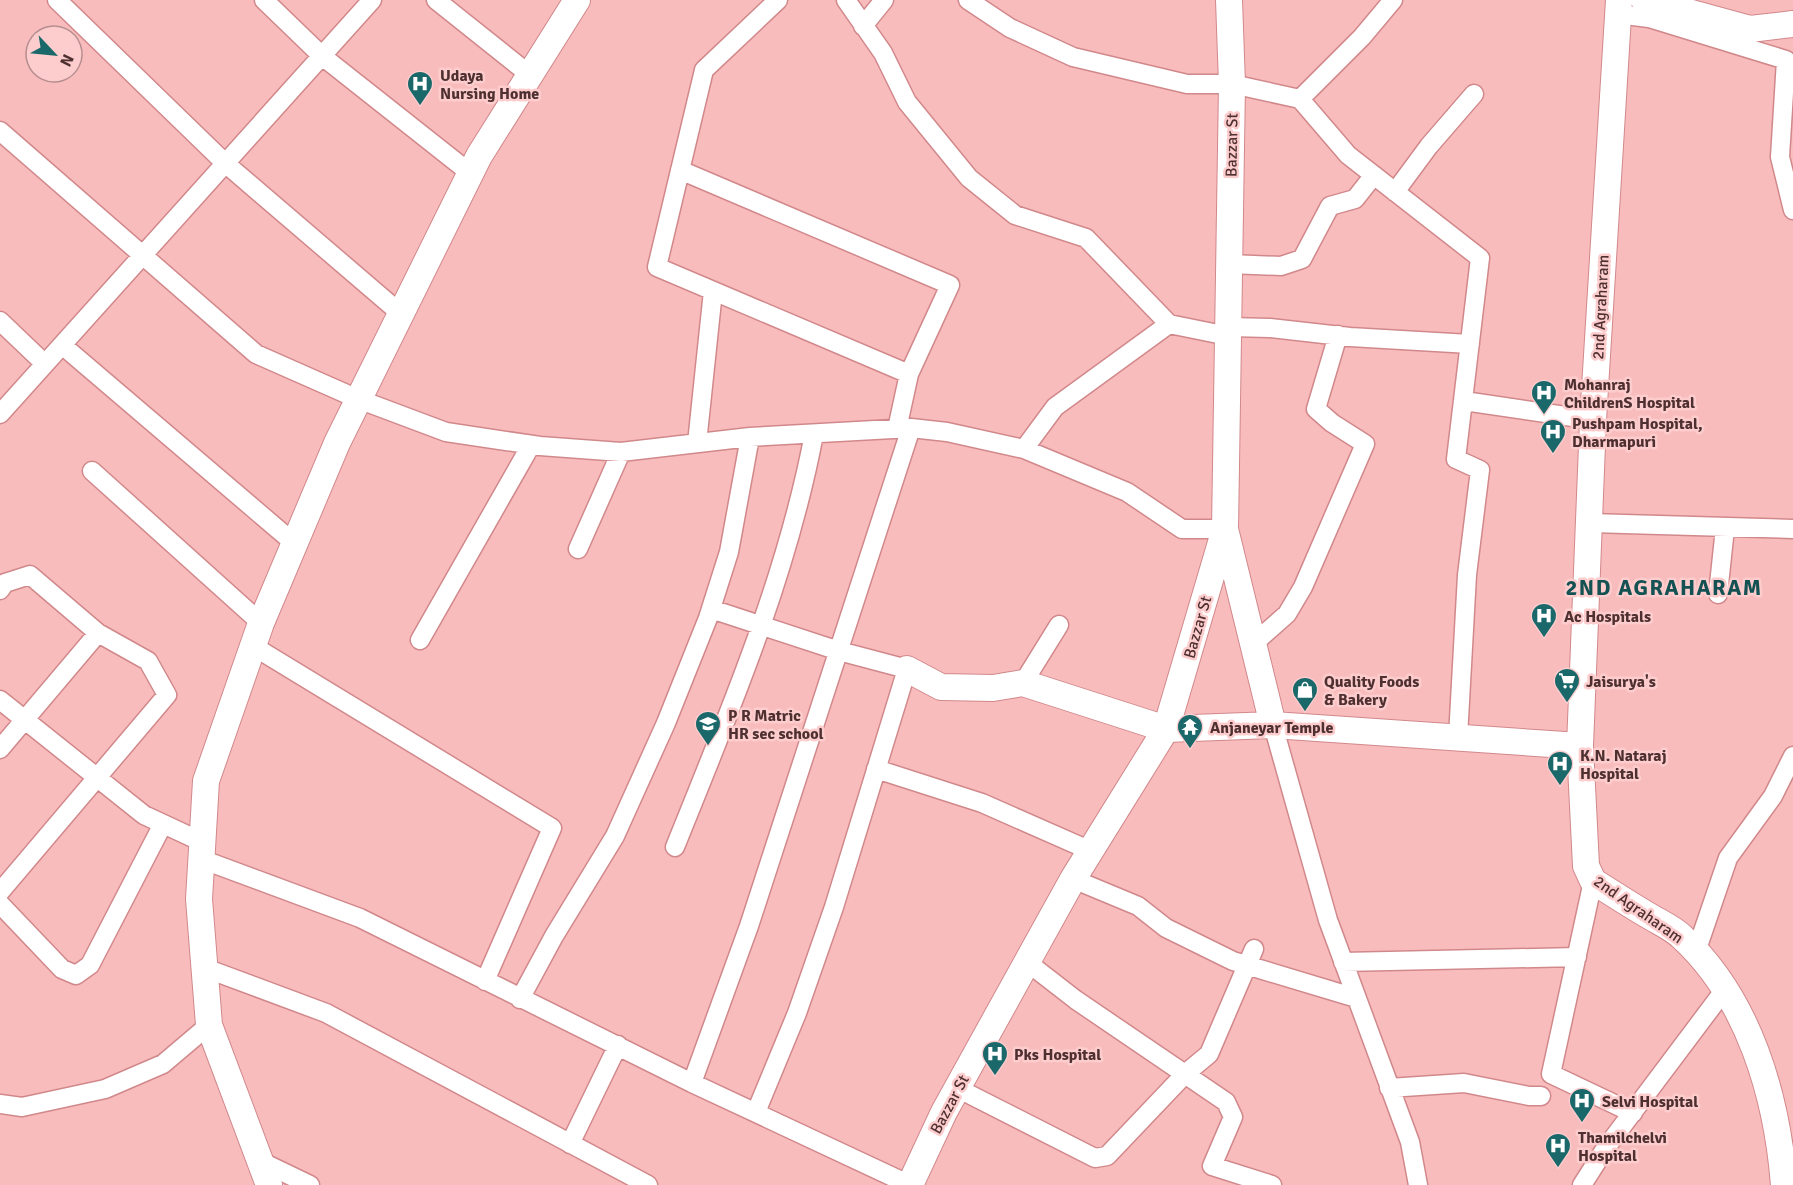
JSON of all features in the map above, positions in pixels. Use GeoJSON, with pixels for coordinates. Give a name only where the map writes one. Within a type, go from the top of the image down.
{"type":"FeatureCollection","features":[{"type":"Feature","properties":{"kind":"main road"},"geometry":{"type":"LineString","coordinates":[[269,1185],[210,1025],[199,898],[206,781],[257,635],[294,543],[358,399],[471,173],[577,0]]}},
{"type":"Feature","properties":{"kind":"main road","name":"Bazzar St"},"geometry":{"type":"LineString","coordinates":[[910,1185],[957,1088],[1073,879],[1166,729],[1225,529],[1232,84],[1229,0]]}},
{"type":"Feature","properties":{"kind":"main road"},"geometry":{"type":"LineString","coordinates":[[1644,0],[1750,29],[1793,24]]}},
{"type":"Feature","properties":{"kind":"main road","name":"2nd Agraharam"},"geometry":{"type":"LineString","coordinates":[[1618,7],[1593,420],[1580,746],[1586,866],[1593,880],[1681,935],[1726,988],[1746,1030],[1764,1079],[1775,1121],[1784,1185]]}},
{"type":"Feature","properties":{"kind":"main road"},"geometry":{"type":"LineString","coordinates":[[1225,529],[1273,725]]}},
{"type":"Feature","properties":{"kind":"main road"},"geometry":{"type":"LineString","coordinates":[[907,669],[941,687],[993,688],[1023,683],[1166,729],[1273,725],[1580,746]]}},
{"type":"Feature","properties":{"kind":"street"},"geometry":{"type":"LineString","coordinates":[[57,0],[225,163],[400,313]]}},
{"type":"Feature","properties":{"kind":"street"},"geometry":{"type":"LineString","coordinates":[[264,0],[322,56],[471,173]]}},
{"type":"Feature","properties":{"kind":"street"},"geometry":{"type":"LineString","coordinates":[[0,414],[372,0]]}},
{"type":"Feature","properties":{"kind":"street"},"geometry":{"type":"LineString","coordinates":[[436,0],[530,75]]}},
{"type":"Feature","properties":{"kind":"street"},"geometry":{"type":"LineString","coordinates":[[778,0],[704,70],[657,267],[909,374]]}},
{"type":"Feature","properties":{"kind":"street"},"geometry":{"type":"LineString","coordinates":[[846,0],[883,53],[907,102],[969,178],[1015,215],[1086,238],[1169,324],[1229,332],[1270,328],[1470,344]]}},
{"type":"Feature","properties":{"kind":"street"},"geometry":{"type":"LineString","coordinates":[[863,26],[884,0]]}},
{"type":"Feature","properties":{"kind":"street"},"geometry":{"type":"LineString","coordinates":[[1300,99],[1362,37],[1393,0]]}},
{"type":"Feature","properties":{"kind":"street"},"geometry":{"type":"LineString","coordinates":[[978,2],[1010,27],[1073,57],[1187,84],[1232,84],[1300,99],[1348,155],[1480,258],[1456,459],[1480,470],[1467,576],[1458,737]]}},
{"type":"Feature","properties":{"kind":"street"},"geometry":{"type":"LineString","coordinates":[[1618,7],[1786,60],[1780,157],[1793,210]]}},
{"type":"Feature","properties":{"kind":"street"},"geometry":{"type":"LineString","coordinates":[[1395,192],[1429,146],[1474,94]]}},
{"type":"Feature","properties":{"kind":"street"},"geometry":{"type":"LineString","coordinates":[[0,131],[144,254],[256,354],[358,399],[446,432],[531,445],[621,452],[750,437],[904,429],[947,432],[1024,449],[1127,492],[1182,529],[1225,529]]}},
{"type":"Feature","properties":{"kind":"street"},"geometry":{"type":"LineString","coordinates":[[680,170],[951,285],[909,374],[904,429],[839,651],[749,926],[692,1083]]}},
{"type":"Feature","properties":{"kind":"street"},"geometry":{"type":"LineString","coordinates":[[1229,264],[1281,266],[1302,259],[1329,206],[1355,199],[1374,175]]}},
{"type":"Feature","properties":{"kind":"street"},"geometry":{"type":"LineString","coordinates":[[698,443],[713,291]]}},
{"type":"Feature","properties":{"kind":"street"},"geometry":{"type":"LineString","coordinates":[[0,321],[45,364]]}},
{"type":"Feature","properties":{"kind":"street"},"geometry":{"type":"LineString","coordinates":[[1024,449],[1055,406],[1169,324]]}},
{"type":"Feature","properties":{"kind":"street"},"geometry":{"type":"LineString","coordinates":[[1252,645],[1287,614],[1303,587],[1365,444],[1332,423],[1316,409],[1338,335]]}},
{"type":"Feature","properties":{"kind":"street"},"geometry":{"type":"LineString","coordinates":[[62,345],[294,543]]}},
{"type":"Feature","properties":{"kind":"street"},"geometry":{"type":"LineString","coordinates":[[1464,401],[1593,420]]}},
{"type":"Feature","properties":{"kind":"street"},"geometry":{"type":"LineString","coordinates":[[675,847],[790,540],[814,434]]}},
{"type":"Feature","properties":{"kind":"street"},"geometry":{"type":"LineString","coordinates":[[520,999],[554,936],[615,837],[666,723],[711,609],[729,552],[750,437]]}},
{"type":"Feature","properties":{"kind":"street"},"geometry":{"type":"LineString","coordinates":[[420,640],[531,445]]}},
{"type":"Feature","properties":{"kind":"street"},"geometry":{"type":"LineString","coordinates":[[578,549],[621,452]]}},
{"type":"Feature","properties":{"kind":"street"},"geometry":{"type":"LineString","coordinates":[[93,471],[257,635],[552,828],[485,981]]}},
{"type":"Feature","properties":{"kind":"street"},"geometry":{"type":"LineString","coordinates":[[1590,523],[1793,529]]}},
{"type":"Feature","properties":{"kind":"street"},"geometry":{"type":"LineString","coordinates":[[1718,594],[1725,528]]}},
{"type":"Feature","properties":{"kind":"street"},"geometry":{"type":"LineString","coordinates":[[0,590],[5,584],[30,575],[98,633],[148,661],[168,695],[0,891]]}},
{"type":"Feature","properties":{"kind":"street"},"geometry":{"type":"LineString","coordinates":[[711,609],[839,651],[907,669],[834,907],[801,1002],[756,1112]]}},
{"type":"Feature","properties":{"kind":"street"},"geometry":{"type":"LineString","coordinates":[[1023,683],[1059,625]]}},
{"type":"Feature","properties":{"kind":"street"},"geometry":{"type":"LineString","coordinates":[[0,749],[98,633]]}},
{"type":"Feature","properties":{"kind":"street"},"geometry":{"type":"LineString","coordinates":[[0,700],[144,815],[163,824],[202,850],[360,918],[692,1083],[910,1185]]}},
{"type":"Feature","properties":{"kind":"street"},"geometry":{"type":"LineString","coordinates":[[1273,725],[1328,920],[1410,1142],[1418,1185]]}},
{"type":"Feature","properties":{"kind":"street"},"geometry":{"type":"LineString","coordinates":[[1696,952],[1728,858],[1773,796],[1793,756]]}},
{"type":"Feature","properties":{"kind":"street"},"geometry":{"type":"LineString","coordinates":[[876,769],[982,803],[1091,851]]}},
{"type":"Feature","properties":{"kind":"street"},"geometry":{"type":"LineString","coordinates":[[0,904],[62,969],[76,975],[90,965],[163,824]]}},
{"type":"Feature","properties":{"kind":"street"},"geometry":{"type":"LineString","coordinates":[[1073,879],[1138,906],[1166,928],[1233,962],[1251,958],[1356,998]]}},
{"type":"Feature","properties":{"kind":"street"},"geometry":{"type":"LineString","coordinates":[[1593,880],[1551,1074],[1633,1113]]}},
{"type":"Feature","properties":{"kind":"street"},"geometry":{"type":"LineString","coordinates":[[1343,963],[1577,957]]}},
{"type":"Feature","properties":{"kind":"street"},"geometry":{"type":"LineString","coordinates":[[957,1088],[1095,1158],[1107,1156],[1185,1074],[1209,1053],[1251,958]]}},
{"type":"Feature","properties":{"kind":"street"},"geometry":{"type":"LineString","coordinates":[[1028,962],[1076,1000],[1226,1102],[1233,1117],[1212,1166],[1272,1185]]}},
{"type":"Feature","properties":{"kind":"street"},"geometry":{"type":"LineString","coordinates":[[205,968],[326,1013],[648,1185]]}},
{"type":"Feature","properties":{"kind":"street"},"geometry":{"type":"LineString","coordinates":[[1582,1185],[1605,1149],[1726,988]]}},
{"type":"Feature","properties":{"kind":"street"},"geometry":{"type":"LineString","coordinates":[[0,1104],[22,1107],[105,1089],[163,1064],[210,1025]]}},
{"type":"Feature","properties":{"kind":"street"},"geometry":{"type":"LineString","coordinates":[[570,1144],[618,1046]]}},
{"type":"Feature","properties":{"kind":"street"},"geometry":{"type":"LineString","coordinates":[[1389,1089],[1464,1083],[1529,1096],[1541,1096]]}},
{"type":"Feature","properties":{"kind":"street"},"geometry":{"type":"LineString","coordinates":[[258,1160],[310,1185]]}},
{"type":"Feature","properties":{"kind":"street"},"geometry":{"type":"LineString","coordinates":[[1784,1185],[1793,1178]]}},
{"type":"Feature","properties":{"kind":"place","name":"Udaya Nursing Home"},"geometry":{"type":"Point","coordinates":[420,107]}},
{"type":"Feature","properties":{"kind":"place","name":"Mohanraj ChildrenS Hospital"},"geometry":{"type":"Point","coordinates":[1544,416]}},
{"type":"Feature","properties":{"kind":"place","name":"Pushpam Hospital, Dharmapuri"},"geometry":{"type":"Point","coordinates":[1553,455]}},
{"type":"Feature","properties":{"kind":"place","name":"Ac Hospitals"},"geometry":{"type":"Point","coordinates":[1544,639]}},
{"type":"Feature","properties":{"kind":"place","name":"Jaisurya's"},"geometry":{"type":"Point","coordinates":[1567,704]}},
{"type":"Feature","properties":{"kind":"place","name":"Quality Foods & Bakery"},"geometry":{"type":"Point","coordinates":[1305,713]}},
{"type":"Feature","properties":{"kind":"place","name":"P R Matric HR sec school"},"geometry":{"type":"Point","coordinates":[708,747]}},
{"type":"Feature","properties":{"kind":"place","name":"Anjaneyar Temple"},"geometry":{"type":"Point","coordinates":[1190,750]}},
{"type":"Feature","properties":{"kind":"place","name":"K.N. Nataraj Hospital"},"geometry":{"type":"Point","coordinates":[1560,787]}},
{"type":"Feature","properties":{"kind":"place","name":"Pks Hospital"},"geometry":{"type":"Point","coordinates":[995,1077]}},
{"type":"Feature","properties":{"kind":"place","name":"Selvi Hospital"},"geometry":{"type":"Point","coordinates":[1582,1124]}},
{"type":"Feature","properties":{"kind":"place","name":"Thamilchelvi Hospital"},"geometry":{"type":"Point","coordinates":[1558,1169]}},
{"type":"Feature","properties":{"kind":"district","name":"2ND AGRAHARAM"},"geometry":{"type":"Point","coordinates":[1664,587]}}]}
